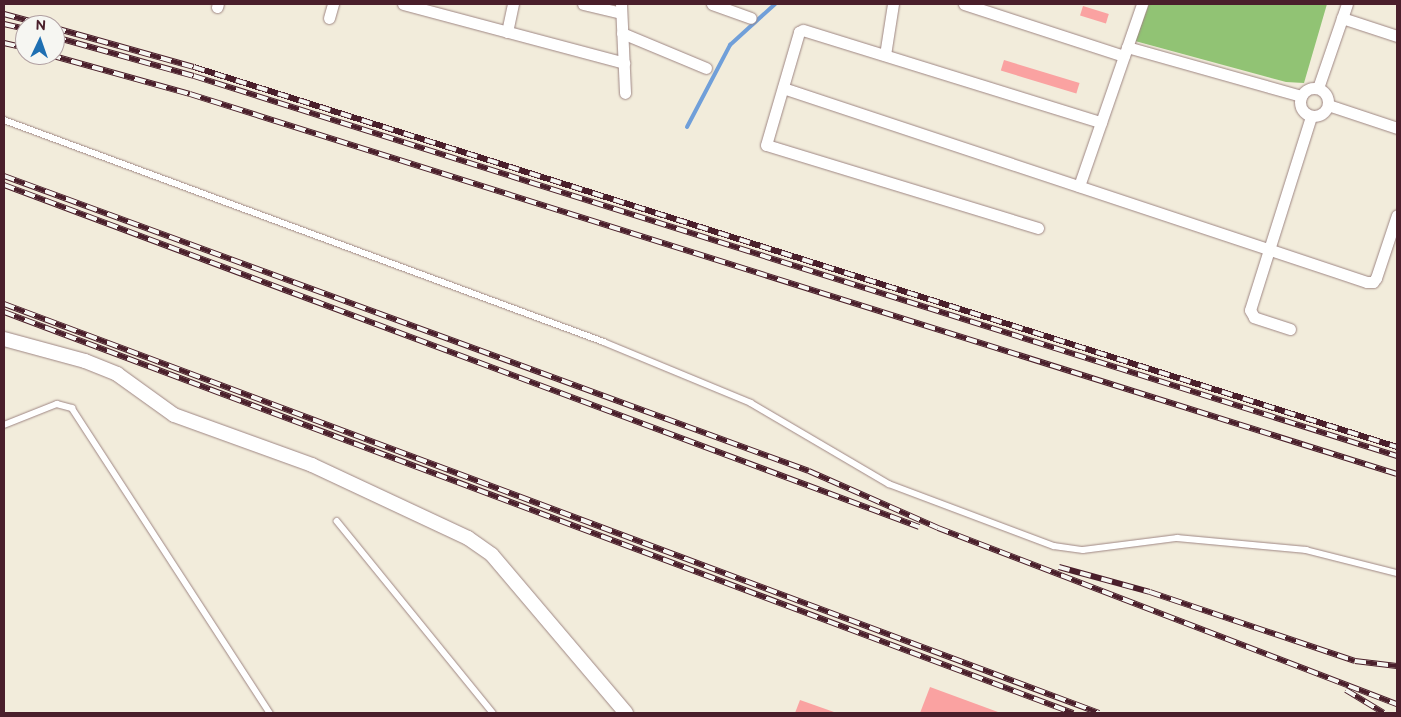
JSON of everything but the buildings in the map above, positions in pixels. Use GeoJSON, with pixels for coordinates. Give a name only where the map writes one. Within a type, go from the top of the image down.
{"type":"FeatureCollection","features":[{"type":"Feature","properties":{"kind":"street"},"geometry":{"type":"LineString","coordinates":[[329,18],[332,4]]}},
{"type":"Feature","properties":{"kind":"street"},"geometry":{"type":"LineString","coordinates":[[402,4],[430,8],[507,32],[619,61]]}},
{"type":"Feature","properties":{"kind":"street"},"geometry":{"type":"LineString","coordinates":[[507,32],[514,4]]}},
{"type":"Feature","properties":{"kind":"street"},"geometry":{"type":"LineString","coordinates":[[584,4],[619,10],[622,33],[619,61],[625,93]]}},
{"type":"Feature","properties":{"kind":"street"},"geometry":{"type":"LineString","coordinates":[[712,4],[751,18]]}},
{"type":"Feature","properties":{"kind":"street"},"geometry":{"type":"LineString","coordinates":[[885,55],[894,4]]}},
{"type":"Feature","properties":{"kind":"street"},"geometry":{"type":"LineString","coordinates":[[964,4],[1126,51],[1301,96]]}},
{"type":"Feature","properties":{"kind":"street"},"geometry":{"type":"LineString","coordinates":[[1079,186],[1142,4]]}},
{"type":"Feature","properties":{"kind":"street"},"geometry":{"type":"LineString","coordinates":[[1318,88],[1347,4]]}},
{"type":"Feature","properties":{"kind":"street"},"geometry":{"type":"LineString","coordinates":[[1342,18],[1397,36]]}},
{"type":"Feature","properties":{"kind":"street"},"geometry":{"type":"LineString","coordinates":[[1038,228],[766,144],[800,30],[885,55],[987,89],[1101,122]]}},
{"type":"Feature","properties":{"kind":"street"},"geometry":{"type":"LineString","coordinates":[[622,33],[706,68]]}},
{"type":"Feature","properties":{"kind":"street"},"geometry":{"type":"LineString","coordinates":[[783,88],[1270,250],[1373,282],[1397,215]]}},
{"type":"Feature","properties":{"kind":"street"},"geometry":{"type":"LineString","coordinates":[[1318,88],[1326,94],[1328,105],[1321,115],[1311,116],[1301,107],[1301,96],[1309,89],[1318,88]]}},
{"type":"Feature","properties":{"kind":"street"},"geometry":{"type":"LineString","coordinates":[[1328,105],[1397,128]]}},
{"type":"Feature","properties":{"kind":"street"},"geometry":{"type":"LineString","coordinates":[[1290,329],[1250,314],[1311,116]]}},
{"type":"Feature","properties":{"kind":"street"},"geometry":{"type":"LineString","coordinates":[[4,339],[84,361],[117,374],[174,415],[312,465],[468,538],[492,555],[626,713]]}},
{"type":"Feature","properties":{"kind":"lane"},"geometry":{"type":"LineString","coordinates":[[4,120],[604,342],[751,403],[889,484],[1054,546],[1083,550],[1177,538],[1306,550],[1397,573]]}},
{"type":"Feature","properties":{"kind":"lane"},"geometry":{"type":"LineString","coordinates":[[4,425],[57,404],[72,408],[270,713]]}},
{"type":"Feature","properties":{"kind":"lane"},"geometry":{"type":"LineString","coordinates":[[337,521],[493,713]]}},
{"type":"Feature","properties":{"kind":"green space"},"geometry":{"type":"Polygon","coordinates":[[[1149,4],[1327,4],[1304,83],[1286,82],[1135,41],[1149,4]]]}},
{"type":"Feature","properties":{"kind":"waterway"},"geometry":{"type":"LineString","coordinates":[[687,127],[730,45],[775,4]]}},
{"type":"Feature","properties":{"kind":"railway"},"geometry":{"type":"LineString","coordinates":[[4,14],[15,17]]}},
{"type":"Feature","properties":{"kind":"railway"},"geometry":{"type":"LineString","coordinates":[[4,24],[15,27]]}},
{"type":"Feature","properties":{"kind":"railway"},"geometry":{"type":"LineString","coordinates":[[65,31],[194,67],[1397,447]]}},
{"type":"Feature","properties":{"kind":"railway"},"geometry":{"type":"LineString","coordinates":[[65,40],[194,76],[1397,456]]}},
{"type":"Feature","properties":{"kind":"railway"},"geometry":{"type":"LineString","coordinates":[[4,43],[15,46]]}},
{"type":"Feature","properties":{"kind":"railway"},"geometry":{"type":"LineString","coordinates":[[65,59],[190,94],[1397,474]]}},
{"type":"Feature","properties":{"kind":"railway"},"geometry":{"type":"LineString","coordinates":[[4,176],[809,471],[938,528],[1397,704]]}},
{"type":"Feature","properties":{"kind":"railway"},"geometry":{"type":"LineString","coordinates":[[4,185],[919,527]]}},
{"type":"Feature","properties":{"kind":"railway"},"geometry":{"type":"LineString","coordinates":[[4,304],[1099,713]]}},
{"type":"Feature","properties":{"kind":"railway"},"geometry":{"type":"LineString","coordinates":[[4,312],[1073,713]]}},
{"type":"Feature","properties":{"kind":"railway"},"geometry":{"type":"LineString","coordinates":[[1059,567],[1150,592],[1355,661],[1397,666]]}},
{"type":"Feature","properties":{"kind":"railway"},"geometry":{"type":"LineString","coordinates":[[1346,690],[1384,713]]}}]}
